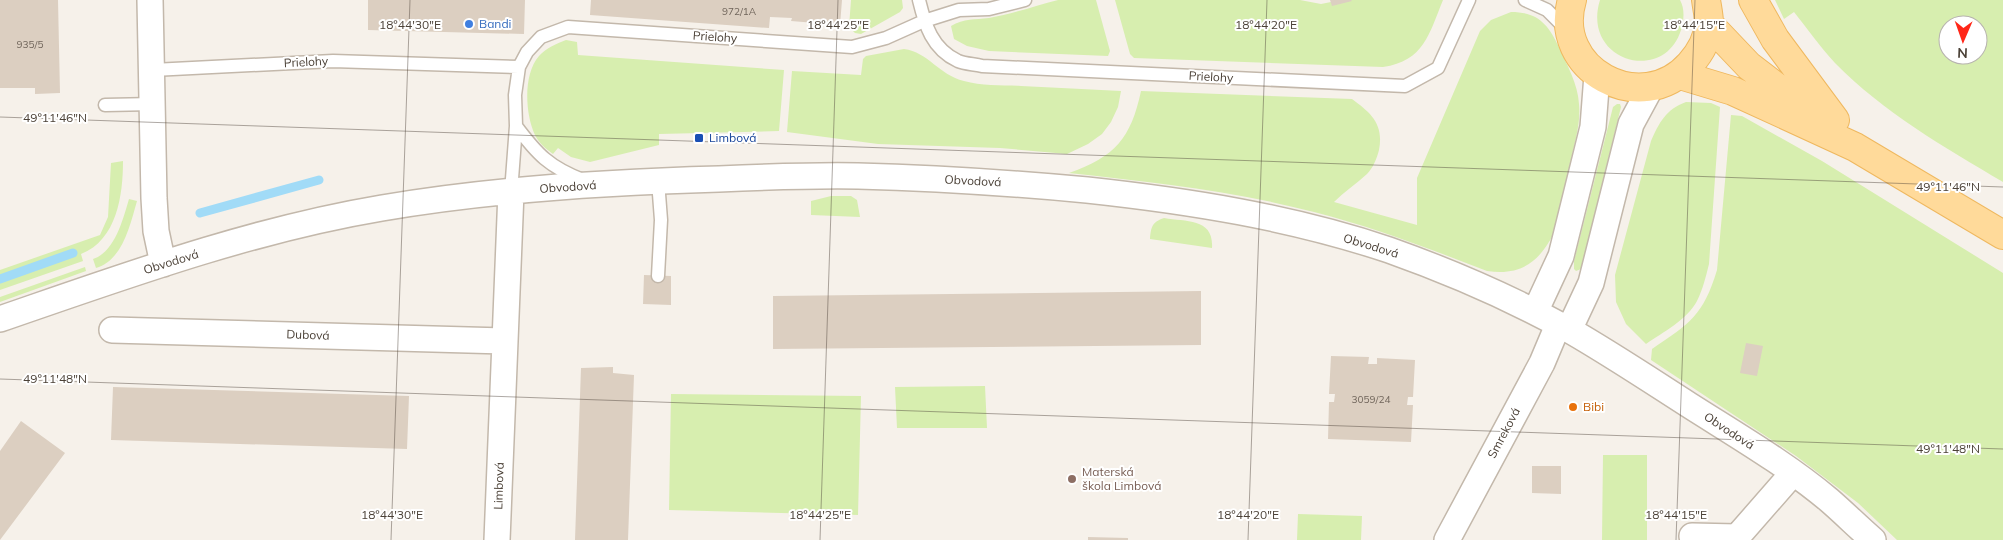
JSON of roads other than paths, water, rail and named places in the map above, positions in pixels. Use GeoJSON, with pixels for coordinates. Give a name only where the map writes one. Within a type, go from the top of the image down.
{"type":"FeatureCollection","features":[{"type":"Feature","properties":{"kind":"main road"},"geometry":{"type":"LineString","coordinates":[[1572,0],[1569,9],[1570,32],[1580,56],[1597,75],[1623,87],[1652,88],[1680,75],[1700,52],[1707,12]]}},
{"type":"Feature","properties":{"kind":"main road"},"geometry":{"type":"LineString","coordinates":[[1753,0],[1775,39],[1855,147]]}},
{"type":"Feature","properties":{"kind":"main road"},"geometry":{"type":"LineString","coordinates":[[1707,12],[1749,66],[1855,147]]}},
{"type":"Feature","properties":{"kind":"main road"},"geometry":{"type":"LineString","coordinates":[[1680,75],[1733,91],[1855,147],[2003,235]]}},
{"type":"Feature","properties":{"kind":"street"},"geometry":{"type":"LineString","coordinates":[[150,0],[156,231],[163,264]]}},
{"type":"Feature","properties":{"kind":"street"},"geometry":{"type":"LineString","coordinates":[[1535,312],[1561,256],[1593,127],[1597,75]]}},
{"type":"Feature","properties":{"kind":"street","name":"Smreková"},"geometry":{"type":"LineString","coordinates":[[1447,540],[1542,363],[1591,283],[1631,124],[1652,88]]}},
{"type":"Feature","properties":{"kind":"street","name":"Obvodová"},"geometry":{"type":"LineString","coordinates":[[0,319],[163,264],[249,238],[380,208],[464,196],[658,181],[856,176],[1011,183],[1155,197],[1230,209],[1298,224],[1385,249],[1445,271],[1535,312],[1628,366],[1793,473],[1827,499],[1873,540]]}},
{"type":"Feature","properties":{"kind":"street","name":"Limbová"},"geometry":{"type":"LineString","coordinates":[[497,540],[511,192]]}},
{"type":"Feature","properties":{"kind":"street","name":"Dubová"},"geometry":{"type":"LineString","coordinates":[[112,330],[504,341]]}},
{"type":"Feature","properties":{"kind":"street"},"geometry":{"type":"LineString","coordinates":[[1692,536],[1737,537],[1793,473]]}},
{"type":"Feature","properties":{"kind":"lane","name":"Prielohy"},"geometry":{"type":"LineString","coordinates":[[919,0],[924,21],[936,45],[958,61],[982,66],[1405,86],[1438,68],[1469,0]]}},
{"type":"Feature","properties":{"kind":"lane"},"geometry":{"type":"LineString","coordinates":[[924,21],[959,10],[989,9],[1025,0]]}},
{"type":"Feature","properties":{"kind":"lane"},"geometry":{"type":"LineString","coordinates":[[1524,0],[1547,10],[1570,32]]}},
{"type":"Feature","properties":{"kind":"lane","name":"Prielohy"},"geometry":{"type":"LineString","coordinates":[[511,192],[516,126],[515,95],[519,67],[527,52],[540,37],[568,27],[852,47],[886,38],[924,21]]}},
{"type":"Feature","properties":{"kind":"lane","name":"Prielohy"},"geometry":{"type":"LineString","coordinates":[[153,70],[333,61],[519,67]]}},
{"type":"Feature","properties":{"kind":"lane"},"geometry":{"type":"LineString","coordinates":[[105,104],[154,104]]}},
{"type":"Feature","properties":{"kind":"lane"},"geometry":{"type":"LineString","coordinates":[[516,126],[535,152],[546,161],[568,174],[597,185]]}},
{"type":"Feature","properties":{"kind":"lane"},"geometry":{"type":"LineString","coordinates":[[658,181],[661,220],[658,276]]}},
{"type":"Feature","properties":{"kind":"waterway"},"geometry":{"type":"LineString","coordinates":[[200,213],[319,180]]}},
{"type":"Feature","properties":{"kind":"waterway"},"geometry":{"type":"LineString","coordinates":[[0,279],[73,253]]}},
{"type":"Feature","properties":{"kind":"place","name":"Bandi"},"geometry":{"type":"Point","coordinates":[469,24]}},
{"type":"Feature","properties":{"kind":"place","name":"Limbová"},"geometry":{"type":"Point","coordinates":[699,138]}},
{"type":"Feature","properties":{"kind":"place","name":"Bibi"},"geometry":{"type":"Point","coordinates":[1573,407]}},
{"type":"Feature","properties":{"kind":"place","name":"Materská škola Limbová"},"geometry":{"type":"Point","coordinates":[1072,479]}}]}
